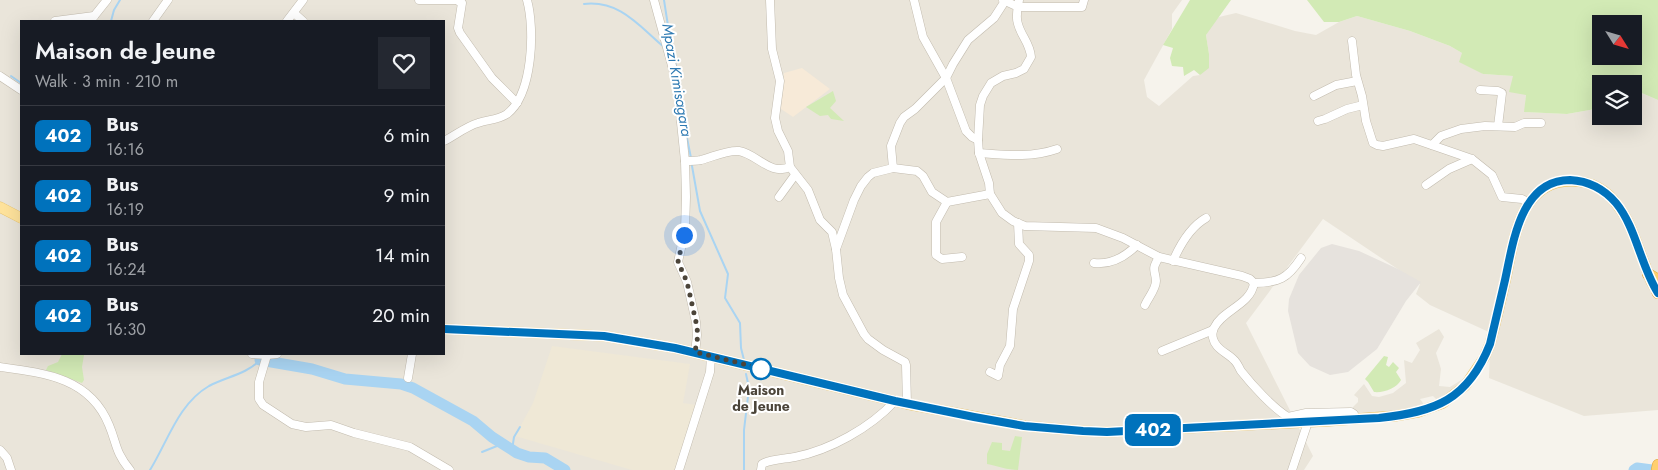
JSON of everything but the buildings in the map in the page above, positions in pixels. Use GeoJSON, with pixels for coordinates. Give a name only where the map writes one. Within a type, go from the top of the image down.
{"type":"FeatureCollection","features":[{"type":"Feature","properties":{"kind":"highway"},"geometry":{"type":"LineString","coordinates":[[1657,470],[1658,465]]}},
{"type":"Feature","properties":{"kind":"main road"},"geometry":{"type":"LineString","coordinates":[[445,329],[604,336],[695,352],[907,404],[1024,426],[1083,431],[1188,428],[1402,415],[1431,408],[1450,399],[1471,379],[1490,344],[1517,226],[1529,203],[1548,186],[1564,180],[1580,181],[1599,188],[1620,208],[1656,286]]}},
{"type":"Feature","properties":{"kind":"main road"},"geometry":{"type":"LineString","coordinates":[[0,207],[20,217]]}},
{"type":"Feature","properties":{"kind":"street"},"geometry":{"type":"LineString","coordinates":[[74,20],[92,19],[107,0]]}},
{"type":"Feature","properties":{"kind":"street"},"geometry":{"type":"LineString","coordinates":[[154,20],[168,0]]}},
{"type":"Feature","properties":{"kind":"street"},"geometry":{"type":"LineString","coordinates":[[289,20],[303,0]]}},
{"type":"Feature","properties":{"kind":"street"},"geometry":{"type":"LineString","coordinates":[[419,0],[456,0],[462,3],[458,28],[460,33],[492,78],[517,103]]}},
{"type":"Feature","properties":{"kind":"street"},"geometry":{"type":"LineString","coordinates":[[445,140],[476,123],[496,120],[512,109],[517,103],[526,77],[531,47],[532,31],[527,0]]}},
{"type":"Feature","properties":{"kind":"street"},"geometry":{"type":"LineString","coordinates":[[654,0],[676,84],[685,161],[686,226],[678,262],[687,282],[696,322],[698,335],[695,352]]}},
{"type":"Feature","properties":{"kind":"street"},"geometry":{"type":"LineString","coordinates":[[770,0],[772,48],[780,80],[775,118],[778,131],[788,151],[790,167],[808,190],[820,220],[832,232],[843,295],[864,334],[883,350],[903,360],[906,365],[907,404]]}},
{"type":"Feature","properties":{"kind":"street"},"geometry":{"type":"LineString","coordinates":[[914,0],[923,37],[946,78],[966,131],[978,140]]}},
{"type":"Feature","properties":{"kind":"street"},"geometry":{"type":"LineString","coordinates":[[893,168],[891,146],[900,122],[946,78],[968,40],[994,18],[1004,1],[1082,7],[1084,0]]}},
{"type":"Feature","properties":{"kind":"street"},"geometry":{"type":"LineString","coordinates":[[1018,3],[1018,25],[1029,45],[1031,57],[1024,69],[999,78],[992,83],[983,96],[980,111],[979,153],[989,183],[990,194],[1002,212],[1013,221],[1033,227],[1096,228],[1123,238],[1159,257],[1250,279],[1254,284],[1253,290],[1245,300],[1218,322],[1213,330],[1212,336],[1218,347],[1234,360],[1249,380],[1277,409],[1288,417],[1306,413],[1351,412],[1356,419]]}},
{"type":"Feature","properties":{"kind":"street"},"geometry":{"type":"LineString","coordinates":[[294,13],[303,20]]}},
{"type":"Feature","properties":{"kind":"street"},"geometry":{"type":"LineString","coordinates":[[1352,41],[1357,81],[1373,143],[1383,146],[1414,139],[1472,159],[1492,175],[1502,197],[1522,199],[1529,203]]}},
{"type":"Feature","properties":{"kind":"street"},"geometry":{"type":"LineString","coordinates":[[0,76],[20,89]]}},
{"type":"Feature","properties":{"kind":"street"},"geometry":{"type":"LineString","coordinates":[[1314,96],[1336,85],[1357,81]]}},
{"type":"Feature","properties":{"kind":"street"},"geometry":{"type":"LineString","coordinates":[[1480,90],[1502,93],[1498,126]]}},
{"type":"Feature","properties":{"kind":"street"},"geometry":{"type":"LineString","coordinates":[[1318,121],[1325,120],[1347,109],[1363,105]]}},
{"type":"Feature","properties":{"kind":"street"},"geometry":{"type":"LineString","coordinates":[[1432,145],[1446,133],[1475,127],[1515,127],[1524,123],[1541,123]]}},
{"type":"Feature","properties":{"kind":"street"},"geometry":{"type":"LineString","coordinates":[[979,153],[1014,156],[1036,155],[1057,149]]}},
{"type":"Feature","properties":{"kind":"street"},"geometry":{"type":"LineString","coordinates":[[685,161],[699,161],[739,151],[751,155],[771,167],[783,170],[790,167]]}},
{"type":"Feature","properties":{"kind":"street"},"geometry":{"type":"LineString","coordinates":[[1426,185],[1449,169],[1472,159]]}},
{"type":"Feature","properties":{"kind":"street"},"geometry":{"type":"LineString","coordinates":[[836,249],[854,200],[861,186],[873,173],[893,168],[905,168],[920,173],[932,192],[946,202],[990,194]]}},
{"type":"Feature","properties":{"kind":"street"},"geometry":{"type":"LineString","coordinates":[[779,197],[795,175]]}},
{"type":"Feature","properties":{"kind":"street"},"geometry":{"type":"LineString","coordinates":[[946,202],[936,222],[936,255],[942,259],[962,257]]}},
{"type":"Feature","properties":{"kind":"street"},"geometry":{"type":"LineString","coordinates":[[1173,261],[1185,238],[1196,225],[1206,218]]}},
{"type":"Feature","properties":{"kind":"street"},"geometry":{"type":"LineString","coordinates":[[990,372],[998,376],[1000,366],[1010,346],[1014,309],[1029,262],[1029,255],[1019,244],[1018,223]]}},
{"type":"Feature","properties":{"kind":"street"},"geometry":{"type":"LineString","coordinates":[[1094,263],[1116,261],[1124,257],[1137,245]]}},
{"type":"Feature","properties":{"kind":"street"},"geometry":{"type":"LineString","coordinates":[[1144,305],[1155,288],[1156,281],[1153,270],[1159,257]]}},
{"type":"Feature","properties":{"kind":"street"},"geometry":{"type":"LineString","coordinates":[[1254,284],[1281,280],[1288,275],[1301,258]]}},
{"type":"Feature","properties":{"kind":"street"},"geometry":{"type":"LineString","coordinates":[[1162,350],[1213,330]]}},
{"type":"Feature","properties":{"kind":"street"},"geometry":{"type":"LineString","coordinates":[[260,355],[272,355]]}},
{"type":"Feature","properties":{"kind":"street"},"geometry":{"type":"LineString","coordinates":[[408,378],[412,355]]}},
{"type":"Feature","properties":{"kind":"street"},"geometry":{"type":"LineString","coordinates":[[267,356],[259,382],[259,399],[261,403],[292,424],[306,427],[332,425],[410,447],[449,470]]}},
{"type":"Feature","properties":{"kind":"street"},"geometry":{"type":"LineString","coordinates":[[678,470],[710,372],[711,356]]}},
{"type":"Feature","properties":{"kind":"street"},"geometry":{"type":"LineString","coordinates":[[0,367],[49,376],[70,382],[83,390],[100,406],[109,425],[116,450],[130,470]]}},
{"type":"Feature","properties":{"kind":"street"},"geometry":{"type":"LineString","coordinates":[[761,470],[764,463],[796,457],[846,438],[874,420],[895,401]]}},
{"type":"Feature","properties":{"kind":"street"},"geometry":{"type":"LineString","coordinates":[[1292,470],[1308,422]]}},
{"type":"Feature","properties":{"kind":"street"},"geometry":{"type":"LineString","coordinates":[[0,450],[11,470]]}},
{"type":"Feature","properties":{"kind":"shaded area"},"geometry":{"type":"Polygon","coordinates":[[[0,0],[1182,0],[1172,14],[1172,29],[1144,80],[1147,97],[1159,106],[1193,76],[1200,75],[1209,54],[1206,35],[1210,25],[1219,17],[1236,13],[1295,31],[1316,35],[1339,22],[1357,16],[1410,31],[1450,46],[1462,53],[1483,74],[1513,76],[1526,94],[1525,112],[1567,114],[1592,110],[1592,125],[1642,125],[1642,93],[1658,100],[1658,410],[1584,416],[1489,378],[1491,333],[1430,305],[1416,294],[1420,284],[1323,219],[1246,323],[1313,456],[1304,470],[0,470],[0,0]]]}},
{"type":"Feature","properties":{"kind":"shaded area"},"geometry":{"type":"Polygon","coordinates":[[[802,68],[830,89],[793,117],[781,109],[784,73],[802,68]]]}},
{"type":"Feature","properties":{"kind":"shaded area"},"geometry":{"type":"Polygon","coordinates":[[[1332,244],[1359,251],[1421,282],[1406,301],[1377,349],[1348,372],[1330,375],[1310,366],[1298,353],[1288,311],[1289,299],[1299,275],[1321,248],[1332,244]]]}},
{"type":"Feature","properties":{"kind":"shaded area"},"geometry":{"type":"Polygon","coordinates":[[[1439,329],[1444,337],[1436,353],[1441,369],[1439,386],[1450,387],[1463,379],[1466,381],[1444,401],[1437,400],[1433,396],[1420,399],[1425,406],[1420,409],[1362,417],[1351,409],[1358,402],[1358,398],[1354,395],[1364,384],[1372,396],[1379,397],[1393,393],[1406,383],[1404,360],[1412,363],[1420,350],[1416,343],[1439,329]]]}},
{"type":"Feature","properties":{"kind":"shaded area"},"geometry":{"type":"Polygon","coordinates":[[[552,346],[690,364],[683,403],[696,405],[675,470],[632,470],[515,436],[533,403],[552,346]]]}},
{"type":"Feature","properties":{"kind":"green space"},"geometry":{"type":"Polygon","coordinates":[[[1190,0],[1231,0],[1206,35],[1209,68],[1200,75],[1194,70],[1184,76],[1183,67],[1172,66],[1170,58],[1173,48],[1163,45],[1190,0]]]}},
{"type":"Feature","properties":{"kind":"green space"},"geometry":{"type":"Polygon","coordinates":[[[1307,0],[1658,0],[1658,100],[1642,93],[1642,75],[1592,75],[1592,110],[1567,114],[1524,112],[1526,95],[1509,92],[1513,76],[1483,74],[1459,62],[1462,53],[1450,46],[1410,31],[1357,16],[1339,22],[1324,22],[1307,0]]]}},
{"type":"Feature","properties":{"kind":"green space"},"geometry":{"type":"Polygon","coordinates":[[[833,91],[836,101],[830,108],[844,121],[831,119],[828,115],[820,116],[806,107],[833,91]]]}},
{"type":"Feature","properties":{"kind":"green space"},"geometry":{"type":"Polygon","coordinates":[[[62,355],[84,355],[82,367],[84,380],[82,383],[46,370],[48,366],[58,362],[62,355]]]}},
{"type":"Feature","properties":{"kind":"green space"},"geometry":{"type":"Polygon","coordinates":[[[1384,356],[1388,357],[1386,365],[1389,367],[1393,362],[1399,368],[1396,372],[1401,380],[1390,389],[1374,392],[1365,379],[1384,356]]]}},
{"type":"Feature","properties":{"kind":"green space"},"geometry":{"type":"Polygon","coordinates":[[[1015,436],[1022,437],[1018,470],[987,464],[987,454],[992,442],[1002,443],[1002,450],[1010,451],[1015,436]]]}},
{"type":"Feature","properties":{"kind":"waterway"},"geometry":{"type":"LineString","coordinates":[[111,20],[120,0]]}},
{"type":"Feature","properties":{"kind":"waterway","name":"Mpazi Kimisagara"},"geometry":{"type":"LineString","coordinates":[[664,0],[678,74]]}},
{"type":"Feature","properties":{"kind":"waterway"},"geometry":{"type":"LineString","coordinates":[[584,4],[597,4],[619,10],[664,47]]}},
{"type":"Feature","properties":{"kind":"waterway"},"geometry":{"type":"LineString","coordinates":[[11,76],[20,82]]}},
{"type":"Feature","properties":{"kind":"waterway","name":"Mpazi Kimisagara"},"geometry":{"type":"LineString","coordinates":[[686,133],[691,158]]}},
{"type":"Feature","properties":{"kind":"waterway","name":"Mpazi Kimisagara"},"geometry":{"type":"LineString","coordinates":[[692,166],[700,211],[728,274],[725,298],[740,323],[741,348],[744,360]]}},
{"type":"Feature","properties":{"kind":"waterway"},"geometry":{"type":"LineString","coordinates":[[150,470],[181,413],[189,403],[209,386],[249,369],[260,360]]}},
{"type":"Feature","properties":{"kind":"waterway"},"geometry":{"type":"LineString","coordinates":[[260,360],[312,369],[345,379],[401,384],[413,388],[473,421],[492,437],[517,453],[529,457],[545,458],[565,470]]}},
{"type":"Feature","properties":{"kind":"waterway","name":"Mpazi Kimisagara"},"geometry":{"type":"LineString","coordinates":[[744,470],[744,430],[749,388],[746,374]]}},
{"type":"Feature","properties":{"kind":"waterway"},"geometry":{"type":"LineString","coordinates":[[512,450],[514,437],[520,427]]}},
{"type":"Feature","properties":{"kind":"waterway"},"geometry":{"type":"LineString","coordinates":[[482,452],[502,444]]}},
{"type":"Feature","properties":{"kind":"waterway"},"geometry":{"type":"LineString","coordinates":[[1634,470],[1637,468],[1652,470]]}},
{"type":"Feature","properties":{"kind":"bus line","name":"402"},"geometry":{"type":"LineString","coordinates":[[445,329],[604,336],[675,348],[907,404],[974,417],[1024,426],[1107,432],[1379,418],[1418,412],[1438,406],[1450,399],[1465,386],[1484,358],[1490,344],[1514,238],[1521,216],[1538,193],[1552,184],[1564,180],[1592,184],[1606,193],[1618,205],[1630,227],[1652,284],[1658,293]]}},
{"type":"Feature","properties":{"kind":"place","name":"Maison de Jeune"},"geometry":{"type":"Point","coordinates":[761,369]}},
{"type":"Feature","properties":{"kind":"route"},"geometry":{"type":"LineString","coordinates":[[684,235],[678,262],[687,282],[696,322],[698,335],[695,352],[764,369],[761,369]]}}]}
